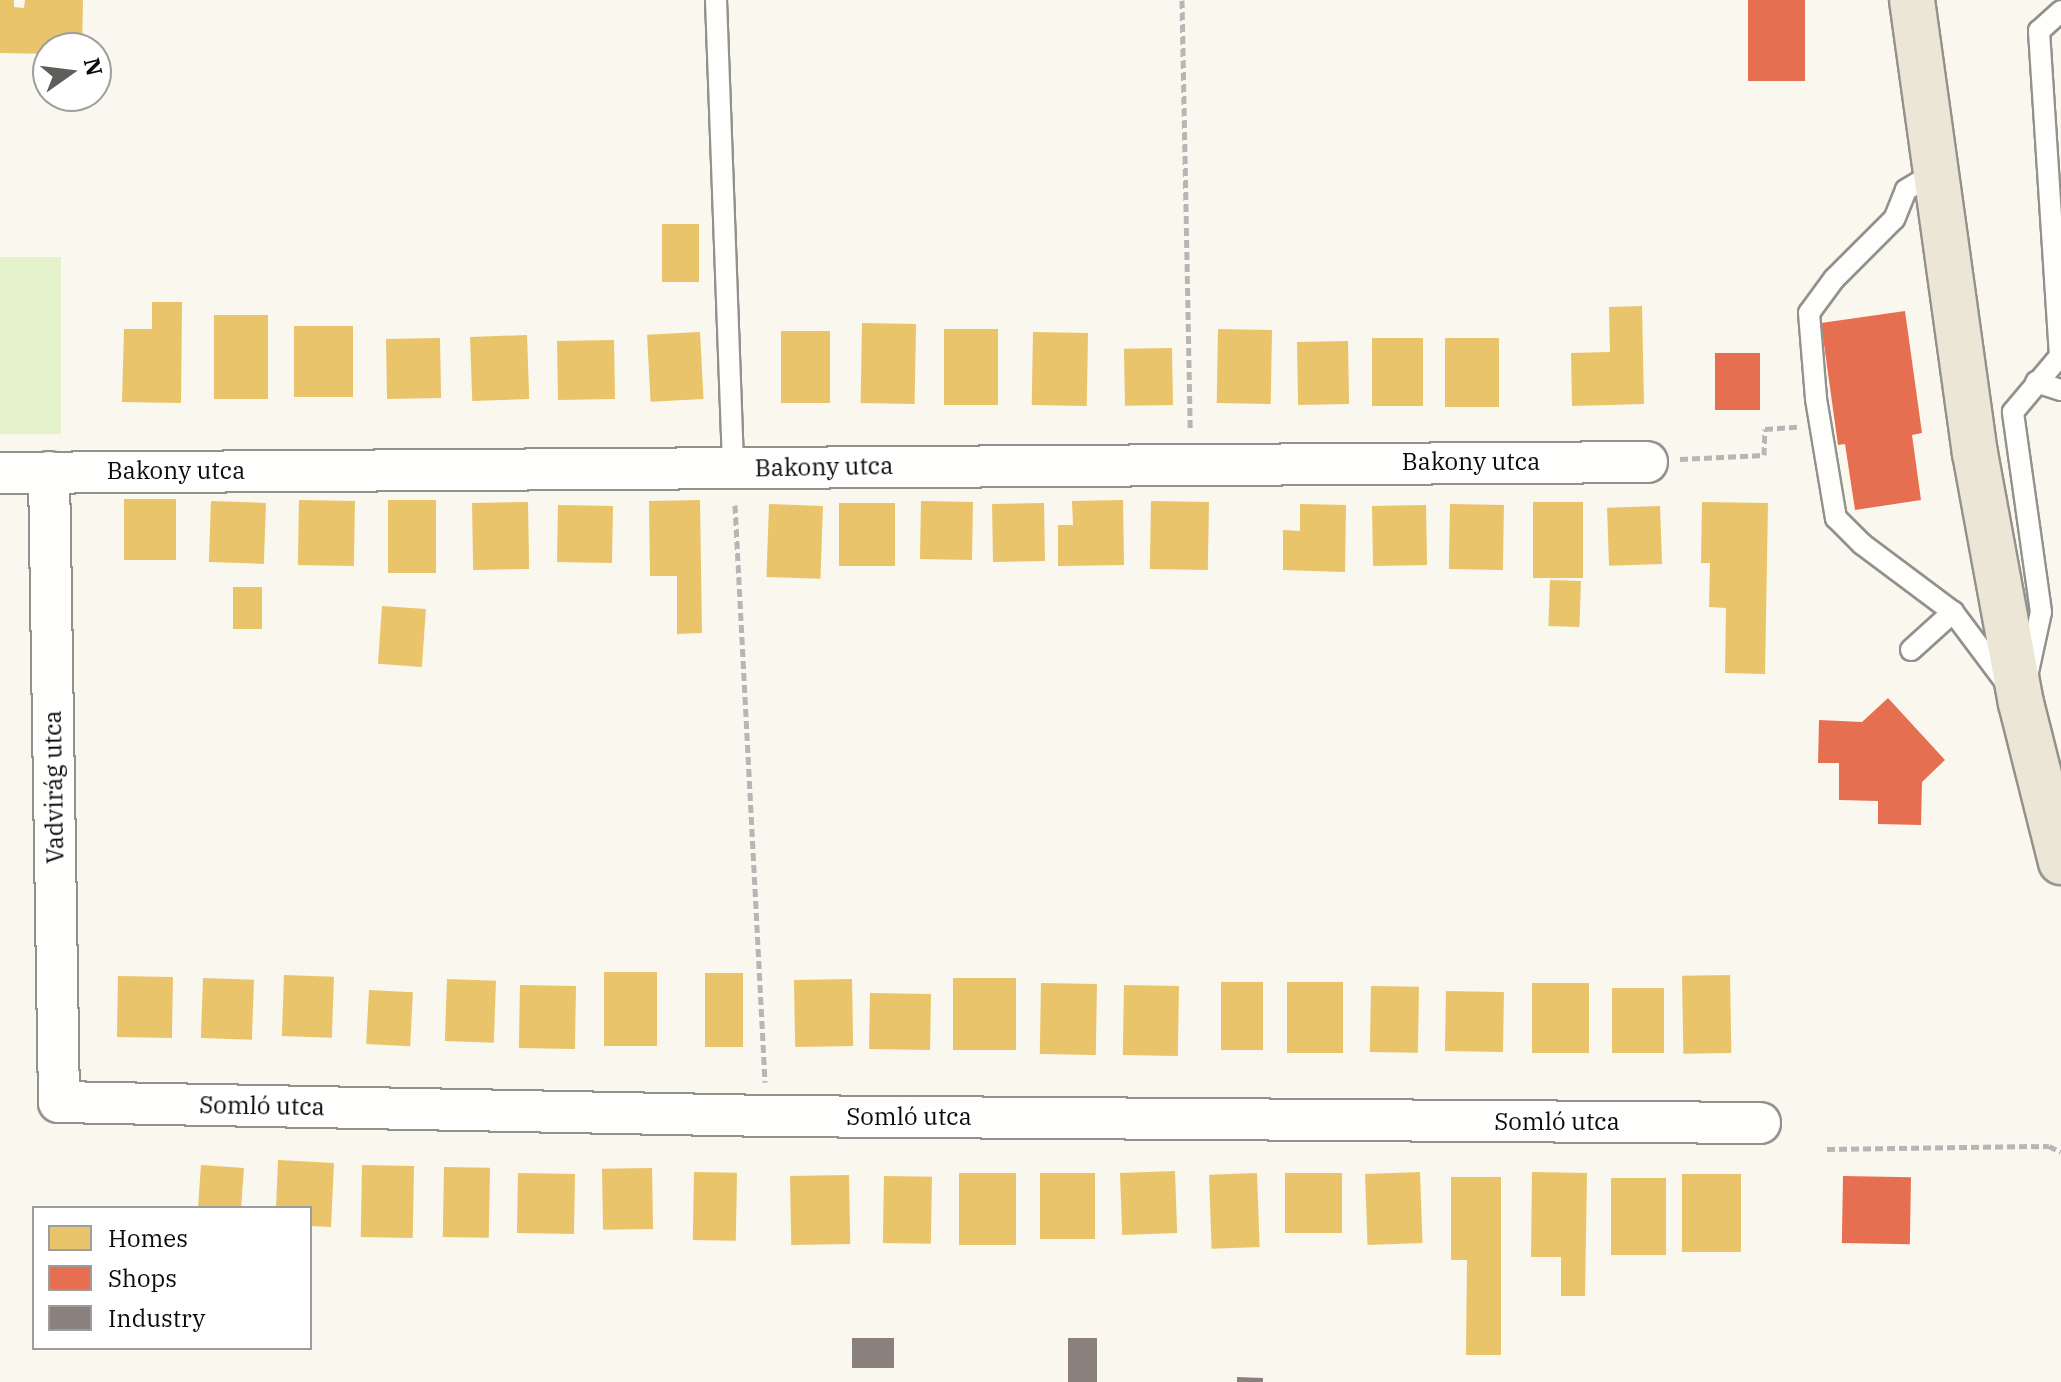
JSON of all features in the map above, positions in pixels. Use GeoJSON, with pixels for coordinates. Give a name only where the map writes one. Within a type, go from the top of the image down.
{"type":"FeatureCollection","features":[{"type":"Feature","properties":{"kind":"main road"},"geometry":{"type":"LineString","coordinates":[[1912,0],[1975,453],[2021,703],[2061,862]]}},
{"type":"Feature","properties":{"kind":"street","name":"Bakony utca"},"geometry":{"type":"LineString","coordinates":[[0,473],[1191,462],[1647,462]]}},
{"type":"Feature","properties":{"kind":"street","name":"Vadvirág utca"},"geometry":{"type":"LineString","coordinates":[[49,472],[59,1102]]}},
{"type":"Feature","properties":{"kind":"street","name":"Somló utca"},"geometry":{"type":"LineString","coordinates":[[59,1102],[767,1116],[1760,1123]]}},
{"type":"Feature","properties":{"kind":"lane"},"geometry":{"type":"LineString","coordinates":[[716,0],[733,468]]}},
{"type":"Feature","properties":{"kind":"lane"},"geometry":{"type":"LineString","coordinates":[[2021,703],[2041,612],[2013,412],[2061,356],[2039,31],[2061,11]]}},
{"type":"Feature","properties":{"kind":"lane"},"geometry":{"type":"LineString","coordinates":[[1934,173],[1906,190],[1894,219],[1834,279],[1809,313],[1836,518],[1862,544],[1953,612],[2021,703]]}},
{"type":"Feature","properties":{"kind":"lane"},"geometry":{"type":"LineString","coordinates":[[2036,382],[2061,390]]}},
{"type":"Feature","properties":{"kind":"lane"},"geometry":{"type":"LineString","coordinates":[[1911,650],[1953,612]]}},
{"type":"Feature","properties":{"kind":"path"},"geometry":{"type":"LineString","coordinates":[[1182,0],[1191,462]]}},
{"type":"Feature","properties":{"kind":"path"},"geometry":{"type":"LineString","coordinates":[[1647,462],[1764,455],[1765,429],[1798,427]]}},
{"type":"Feature","properties":{"kind":"path"},"geometry":{"type":"LineString","coordinates":[[733,468],[767,1116]]}},
{"type":"Feature","properties":{"kind":"path"},"geometry":{"type":"LineString","coordinates":[[1827,1149],[2049,1146],[2061,1152]]}},
{"type":"Feature","properties":{"kind":"green space"},"geometry":{"type":"Polygon","coordinates":[[[0,257],[61,257],[61,434],[0,434],[0,257]]]}},
{"type":"Feature","properties":{"kind":"building: Homes"},"geometry":{"type":"Polygon","coordinates":[[[0,0],[14,0],[14,7],[24,8],[25,0],[83,0],[82,32],[32,32],[32,54],[0,53],[0,0]]]}},
{"type":"Feature","properties":{"kind":"building: Homes"},"geometry":{"type":"Polygon","coordinates":[[[662,224],[699,224],[699,282],[662,282],[662,224]]]}},
{"type":"Feature","properties":{"kind":"building: Homes"},"geometry":{"type":"Polygon","coordinates":[[[152,302],[182,302],[181,403],[122,402],[124,329],[152,329],[152,302]]]}},
{"type":"Feature","properties":{"kind":"building: Homes"},"geometry":{"type":"Polygon","coordinates":[[[1642,306],[1644,404],[1572,406],[1571,353],[1610,352],[1609,307],[1642,306]]]}},
{"type":"Feature","properties":{"kind":"building: Homes"},"geometry":{"type":"Polygon","coordinates":[[[214,315],[268,315],[268,399],[214,399],[214,315]]]}},
{"type":"Feature","properties":{"kind":"building: Homes"},"geometry":{"type":"Polygon","coordinates":[[[862,323],[916,324],[915,404],[861,403],[862,323]]]}},
{"type":"Feature","properties":{"kind":"building: Homes"},"geometry":{"type":"Polygon","coordinates":[[[294,326],[353,326],[353,397],[294,397],[294,326]]]}},
{"type":"Feature","properties":{"kind":"building: Homes"},"geometry":{"type":"Polygon","coordinates":[[[944,329],[998,329],[998,405],[944,405],[944,329]]]}},
{"type":"Feature","properties":{"kind":"building: Homes"},"geometry":{"type":"Polygon","coordinates":[[[1218,329],[1272,330],[1271,404],[1217,403],[1218,329]]]}},
{"type":"Feature","properties":{"kind":"building: Homes"},"geometry":{"type":"Polygon","coordinates":[[[781,331],[830,331],[830,403],[781,403],[781,331]]]}},
{"type":"Feature","properties":{"kind":"building: Homes"},"geometry":{"type":"Polygon","coordinates":[[[700,332],[704,399],[651,402],[647,335],[700,332]]]}},
{"type":"Feature","properties":{"kind":"building: Homes"},"geometry":{"type":"Polygon","coordinates":[[[1033,332],[1088,333],[1087,406],[1032,405],[1033,332]]]}},
{"type":"Feature","properties":{"kind":"building: Homes"},"geometry":{"type":"Polygon","coordinates":[[[527,335],[529,399],[472,401],[470,337],[527,335]]]}},
{"type":"Feature","properties":{"kind":"building: Homes"},"geometry":{"type":"Polygon","coordinates":[[[440,338],[441,398],[387,399],[386,339],[440,338]]]}},
{"type":"Feature","properties":{"kind":"building: Homes"},"geometry":{"type":"Polygon","coordinates":[[[1372,338],[1423,338],[1423,406],[1372,406],[1372,338]]]}},
{"type":"Feature","properties":{"kind":"building: Homes"},"geometry":{"type":"Polygon","coordinates":[[[1445,338],[1499,338],[1499,407],[1445,407],[1445,338]]]}},
{"type":"Feature","properties":{"kind":"building: Homes"},"geometry":{"type":"Polygon","coordinates":[[[614,340],[615,399],[558,400],[557,341],[614,340]]]}},
{"type":"Feature","properties":{"kind":"building: Homes"},"geometry":{"type":"Polygon","coordinates":[[[1348,341],[1349,404],[1298,405],[1297,342],[1348,341]]]}},
{"type":"Feature","properties":{"kind":"building: Homes"},"geometry":{"type":"Polygon","coordinates":[[[1172,348],[1173,405],[1125,406],[1124,349],[1172,348]]]}},
{"type":"Feature","properties":{"kind":"building: Homes"},"geometry":{"type":"Polygon","coordinates":[[[124,499],[176,499],[176,560],[124,560],[124,499]]]}},
{"type":"Feature","properties":{"kind":"building: Homes"},"geometry":{"type":"Polygon","coordinates":[[[299,500],[355,501],[354,566],[298,565],[299,500]]]}},
{"type":"Feature","properties":{"kind":"building: Homes"},"geometry":{"type":"Polygon","coordinates":[[[388,500],[436,500],[436,573],[388,573],[388,500]]]}},
{"type":"Feature","properties":{"kind":"building: Homes"},"geometry":{"type":"Polygon","coordinates":[[[700,500],[702,633],[677,634],[677,576],[650,576],[649,501],[700,500]]]}},
{"type":"Feature","properties":{"kind":"building: Homes"},"geometry":{"type":"Polygon","coordinates":[[[1123,500],[1124,565],[1058,566],[1058,525],[1073,525],[1072,501],[1123,500]]]}},
{"type":"Feature","properties":{"kind":"building: Homes"},"geometry":{"type":"Polygon","coordinates":[[[211,501],[266,503],[264,564],[209,562],[211,501]]]}},
{"type":"Feature","properties":{"kind":"building: Homes"},"geometry":{"type":"Polygon","coordinates":[[[921,501],[973,502],[972,560],[920,559],[921,501]]]}},
{"type":"Feature","properties":{"kind":"building: Homes"},"geometry":{"type":"Polygon","coordinates":[[[1151,501],[1209,502],[1208,570],[1150,569],[1151,501]]]}},
{"type":"Feature","properties":{"kind":"building: Homes"},"geometry":{"type":"Polygon","coordinates":[[[528,502],[529,569],[473,570],[472,503],[528,502]]]}},
{"type":"Feature","properties":{"kind":"building: Homes"},"geometry":{"type":"Polygon","coordinates":[[[1533,502],[1583,502],[1583,578],[1533,578],[1533,502]]]}},
{"type":"Feature","properties":{"kind":"building: Homes"},"geometry":{"type":"Polygon","coordinates":[[[1702,502],[1768,503],[1765,674],[1725,673],[1726,608],[1709,607],[1710,563],[1701,563],[1702,502]]]}},
{"type":"Feature","properties":{"kind":"building: Homes"},"geometry":{"type":"Polygon","coordinates":[[[839,503],[895,503],[895,566],[839,566],[839,503]]]}},
{"type":"Feature","properties":{"kind":"building: Homes"},"geometry":{"type":"Polygon","coordinates":[[[1044,503],[1045,561],[993,562],[992,504],[1044,503]]]}},
{"type":"Feature","properties":{"kind":"building: Homes"},"geometry":{"type":"Polygon","coordinates":[[[769,504],[823,506],[820,579],[766,577],[769,504]]]}},
{"type":"Feature","properties":{"kind":"building: Homes"},"geometry":{"type":"Polygon","coordinates":[[[1300,504],[1346,505],[1345,572],[1283,570],[1283,530],[1300,531],[1300,504]]]}},
{"type":"Feature","properties":{"kind":"building: Homes"},"geometry":{"type":"Polygon","coordinates":[[[1450,504],[1504,505],[1503,570],[1449,569],[1450,504]]]}},
{"type":"Feature","properties":{"kind":"building: Homes"},"geometry":{"type":"Polygon","coordinates":[[[558,505],[613,506],[612,563],[557,562],[558,505]]]}},
{"type":"Feature","properties":{"kind":"building: Homes"},"geometry":{"type":"Polygon","coordinates":[[[1426,505],[1427,565],[1373,566],[1372,506],[1426,505]]]}},
{"type":"Feature","properties":{"kind":"building: Homes"},"geometry":{"type":"Polygon","coordinates":[[[1660,506],[1662,564],[1609,566],[1607,508],[1660,506]]]}},
{"type":"Feature","properties":{"kind":"building: Homes"},"geometry":{"type":"Polygon","coordinates":[[[1550,580],[1581,581],[1579,627],[1548,626],[1550,580]]]}},
{"type":"Feature","properties":{"kind":"building: Homes"},"geometry":{"type":"Polygon","coordinates":[[[233,587],[262,587],[262,629],[233,629],[233,587]]]}},
{"type":"Feature","properties":{"kind":"building: Homes"},"geometry":{"type":"Polygon","coordinates":[[[382,606],[426,609],[422,667],[378,664],[382,606]]]}},
{"type":"Feature","properties":{"kind":"building: Homes"},"geometry":{"type":"Polygon","coordinates":[[[604,972],[657,972],[657,1046],[604,1046],[604,972]]]}},
{"type":"Feature","properties":{"kind":"building: Homes"},"geometry":{"type":"Polygon","coordinates":[[[705,973],[743,973],[743,1047],[705,1047],[705,973]]]}},
{"type":"Feature","properties":{"kind":"building: Homes"},"geometry":{"type":"Polygon","coordinates":[[[284,975],[334,977],[332,1038],[282,1036],[284,975]]]}},
{"type":"Feature","properties":{"kind":"building: Homes"},"geometry":{"type":"Polygon","coordinates":[[[1730,975],[1731,1053],[1683,1054],[1682,976],[1730,975]]]}},
{"type":"Feature","properties":{"kind":"building: Homes"},"geometry":{"type":"Polygon","coordinates":[[[118,976],[173,977],[172,1038],[117,1037],[118,976]]]}},
{"type":"Feature","properties":{"kind":"building: Homes"},"geometry":{"type":"Polygon","coordinates":[[[203,978],[254,980],[252,1040],[201,1038],[203,978]]]}},
{"type":"Feature","properties":{"kind":"building: Homes"},"geometry":{"type":"Polygon","coordinates":[[[953,978],[1016,978],[1016,1050],[953,1050],[953,978]]]}},
{"type":"Feature","properties":{"kind":"building: Homes"},"geometry":{"type":"Polygon","coordinates":[[[447,979],[496,981],[494,1043],[445,1041],[447,979]]]}},
{"type":"Feature","properties":{"kind":"building: Homes"},"geometry":{"type":"Polygon","coordinates":[[[852,979],[853,1046],[795,1047],[794,980],[852,979]]]}},
{"type":"Feature","properties":{"kind":"building: Homes"},"geometry":{"type":"Polygon","coordinates":[[[1221,982],[1263,982],[1263,1050],[1221,1050],[1221,982]]]}},
{"type":"Feature","properties":{"kind":"building: Homes"},"geometry":{"type":"Polygon","coordinates":[[[1287,982],[1343,982],[1343,1053],[1287,1053],[1287,982]]]}},
{"type":"Feature","properties":{"kind":"building: Homes"},"geometry":{"type":"Polygon","coordinates":[[[1041,983],[1097,984],[1096,1055],[1040,1054],[1041,983]]]}},
{"type":"Feature","properties":{"kind":"building: Homes"},"geometry":{"type":"Polygon","coordinates":[[[1532,983],[1589,983],[1589,1053],[1532,1053],[1532,983]]]}},
{"type":"Feature","properties":{"kind":"building: Homes"},"geometry":{"type":"Polygon","coordinates":[[[520,985],[576,986],[575,1049],[519,1048],[520,985]]]}},
{"type":"Feature","properties":{"kind":"building: Homes"},"geometry":{"type":"Polygon","coordinates":[[[1124,985],[1179,986],[1178,1056],[1123,1055],[1124,985]]]}},
{"type":"Feature","properties":{"kind":"building: Homes"},"geometry":{"type":"Polygon","coordinates":[[[1371,986],[1419,987],[1418,1053],[1370,1052],[1371,986]]]}},
{"type":"Feature","properties":{"kind":"building: Homes"},"geometry":{"type":"Polygon","coordinates":[[[1612,988],[1664,988],[1664,1053],[1612,1053],[1612,988]]]}},
{"type":"Feature","properties":{"kind":"building: Homes"},"geometry":{"type":"Polygon","coordinates":[[[369,990],[413,992],[410,1046],[366,1044],[369,990]]]}},
{"type":"Feature","properties":{"kind":"building: Homes"},"geometry":{"type":"Polygon","coordinates":[[[1446,991],[1504,992],[1503,1052],[1445,1051],[1446,991]]]}},
{"type":"Feature","properties":{"kind":"building: Homes"},"geometry":{"type":"Polygon","coordinates":[[[870,993],[931,994],[930,1050],[869,1049],[870,993]]]}},
{"type":"Feature","properties":{"kind":"building: Homes"},"geometry":{"type":"Polygon","coordinates":[[[278,1160],[334,1163],[331,1227],[312,1226],[312,1206],[276,1206],[278,1160]]]}},
{"type":"Feature","properties":{"kind":"building: Homes"},"geometry":{"type":"Polygon","coordinates":[[[201,1165],[244,1168],[241,1206],[198,1206],[201,1165]]]}},
{"type":"Feature","properties":{"kind":"building: Homes"},"geometry":{"type":"Polygon","coordinates":[[[362,1165],[414,1166],[413,1238],[361,1237],[362,1165]]]}},
{"type":"Feature","properties":{"kind":"building: Homes"},"geometry":{"type":"Polygon","coordinates":[[[444,1167],[490,1168],[489,1238],[443,1237],[444,1167]]]}},
{"type":"Feature","properties":{"kind":"building: Homes"},"geometry":{"type":"Polygon","coordinates":[[[652,1168],[653,1229],[603,1230],[602,1169],[652,1168]]]}},
{"type":"Feature","properties":{"kind":"building: Homes"},"geometry":{"type":"Polygon","coordinates":[[[1175,1171],[1177,1233],[1122,1235],[1120,1173],[1175,1171]]]}},
{"type":"Feature","properties":{"kind":"building: Homes"},"geometry":{"type":"Polygon","coordinates":[[[694,1172],[737,1173],[736,1241],[693,1240],[694,1172]]]}},
{"type":"Feature","properties":{"kind":"building: Homes"},"geometry":{"type":"Polygon","coordinates":[[[1420,1172],[1422,1243],[1368,1245],[1365,1174],[1420,1172]]]}},
{"type":"Feature","properties":{"kind":"building: Homes"},"geometry":{"type":"Polygon","coordinates":[[[1532,1172],[1587,1173],[1585,1296],[1561,1296],[1561,1257],[1531,1257],[1532,1172]]]}},
{"type":"Feature","properties":{"kind":"building: Homes"},"geometry":{"type":"Polygon","coordinates":[[[518,1173],[575,1174],[574,1234],[517,1233],[518,1173]]]}},
{"type":"Feature","properties":{"kind":"building: Homes"},"geometry":{"type":"Polygon","coordinates":[[[959,1173],[1016,1173],[1016,1245],[959,1245],[959,1173]]]}},
{"type":"Feature","properties":{"kind":"building: Homes"},"geometry":{"type":"Polygon","coordinates":[[[1040,1173],[1095,1173],[1095,1239],[1040,1239],[1040,1173]]]}},
{"type":"Feature","properties":{"kind":"building: Homes"},"geometry":{"type":"Polygon","coordinates":[[[1257,1173],[1260,1247],[1212,1249],[1209,1175],[1257,1173]]]}},
{"type":"Feature","properties":{"kind":"building: Homes"},"geometry":{"type":"Polygon","coordinates":[[[1285,1173],[1342,1173],[1342,1233],[1285,1233],[1285,1173]]]}},
{"type":"Feature","properties":{"kind":"building: Homes"},"geometry":{"type":"Polygon","coordinates":[[[1682,1174],[1741,1174],[1741,1252],[1682,1252],[1682,1174]]]}},
{"type":"Feature","properties":{"kind":"building: Homes"},"geometry":{"type":"Polygon","coordinates":[[[849,1175],[850,1244],[791,1245],[790,1176],[849,1175]]]}},
{"type":"Feature","properties":{"kind":"building: Homes"},"geometry":{"type":"Polygon","coordinates":[[[884,1176],[932,1177],[931,1244],[883,1243],[884,1176]]]}},
{"type":"Feature","properties":{"kind":"building: Homes"},"geometry":{"type":"Polygon","coordinates":[[[1451,1177],[1501,1177],[1501,1355],[1466,1355],[1467,1260],[1451,1260],[1451,1177]]]}},
{"type":"Feature","properties":{"kind":"building: Homes"},"geometry":{"type":"Polygon","coordinates":[[[1611,1178],[1666,1178],[1666,1255],[1611,1255],[1611,1178]]]}},
{"type":"Feature","properties":{"kind":"building: Shops"},"geometry":{"type":"Polygon","coordinates":[[[1748,0],[1805,0],[1805,81],[1748,81],[1748,0]]]}},
{"type":"Feature","properties":{"kind":"building: Shops"},"geometry":{"type":"Polygon","coordinates":[[[1905,311],[1922,433],[1912,435],[1921,500],[1855,510],[1845,444],[1838,445],[1821,323],[1905,311]]]}},
{"type":"Feature","properties":{"kind":"building: Shops"},"geometry":{"type":"Polygon","coordinates":[[[1715,353],[1760,353],[1760,410],[1715,410],[1715,353]]]}},
{"type":"Feature","properties":{"kind":"building: Shops"},"geometry":{"type":"Polygon","coordinates":[[[1888,698],[1945,760],[1922,782],[1921,825],[1878,824],[1878,801],[1839,800],[1839,763],[1818,763],[1819,720],[1862,722],[1888,698]]]}},
{"type":"Feature","properties":{"kind":"building: Shops"},"geometry":{"type":"Polygon","coordinates":[[[1843,1176],[1911,1177],[1910,1244],[1842,1243],[1843,1176]]]}},
{"type":"Feature","properties":{"kind":"building: Industry"},"geometry":{"type":"Polygon","coordinates":[[[852,1338],[894,1338],[894,1368],[852,1368],[852,1338]]]}},
{"type":"Feature","properties":{"kind":"building: Industry"},"geometry":{"type":"Polygon","coordinates":[[[1068,1338],[1097,1338],[1097,1382],[1068,1382],[1068,1338]]]}},
{"type":"Feature","properties":{"kind":"building: Industry"},"geometry":{"type":"Polygon","coordinates":[[[1237,1377],[1263,1378],[1263,1382],[1237,1382],[1237,1377]]]}}]}
